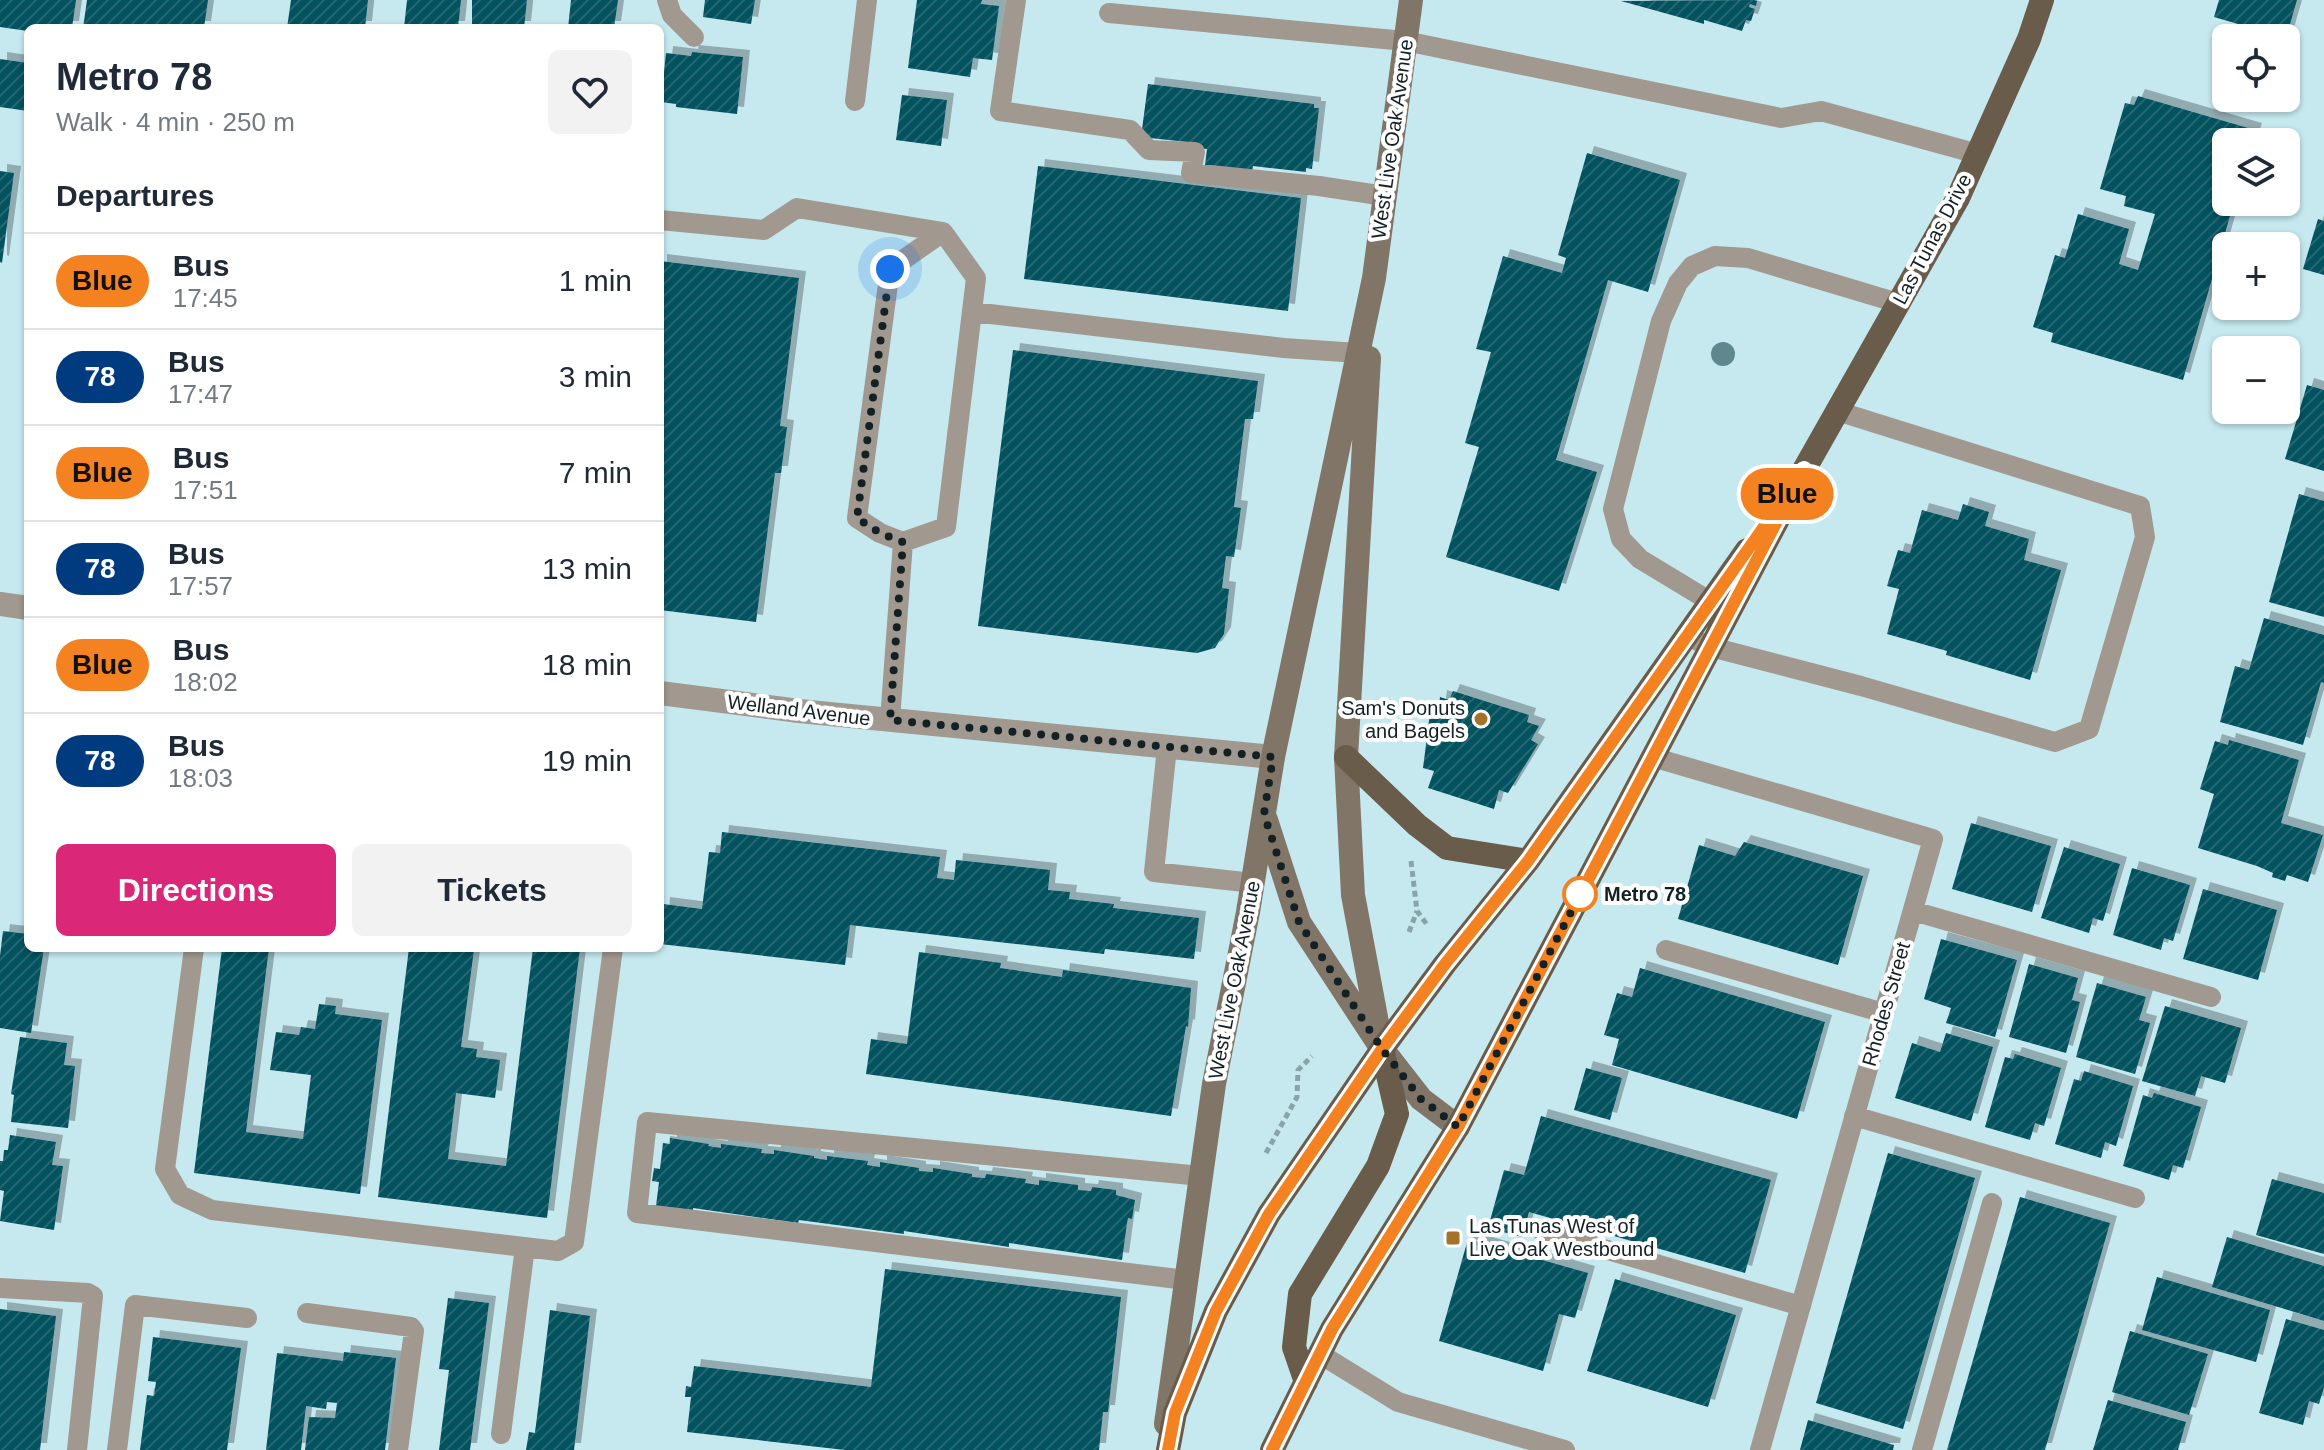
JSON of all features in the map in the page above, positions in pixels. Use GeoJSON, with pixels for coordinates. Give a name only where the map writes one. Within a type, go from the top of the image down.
{"type":"FeatureCollection","features":[{"type":"Feature","properties":{"kind":"main road","name":"Las Tunas Drive"},"geometry":{"type":"LineString","coordinates":[[1272,1450],[1332,1329],[1458,1127],[1804,470],[1958,198],[2029,39],[2042,0]]}},
{"type":"Feature","properties":{"kind":"main road","name":"Las Tunas Drive"},"geometry":{"type":"LineString","coordinates":[[1165,1450],[1175,1413],[1216,1311],[1269,1214],[1382,1049],[1528,861],[1804,470]]}},
{"type":"Feature","properties":{"kind":"main road"},"geometry":{"type":"LineString","coordinates":[[1346,757],[1422,829],[1447,848],[1528,861]]}},
{"type":"Feature","properties":{"kind":"main road"},"geometry":{"type":"LineString","coordinates":[[1306,1382],[1294,1347],[1300,1294],[1378,1166],[1397,1114],[1382,1049]]}},
{"type":"Feature","properties":{"kind":"street","name":"West Live Oak Avenue"},"geometry":{"type":"LineString","coordinates":[[1411,0],[1374,278],[1346,757],[1353,895],[1382,1049],[1421,1099],[1458,1127]]}},
{"type":"Feature","properties":{"kind":"street","name":"West Live Oak Avenue"},"geometry":{"type":"LineString","coordinates":[[1165,1450],[1214,1084],[1253,883],[1273,757],[1374,278]]}},
{"type":"Feature","properties":{"kind":"street"},"geometry":{"type":"LineString","coordinates":[[0,604],[24,607]]}},
{"type":"Feature","properties":{"kind":"street","name":"Welland Avenue"},"geometry":{"type":"LineString","coordinates":[[664,693],[890,720],[1273,757]]}},
{"type":"Feature","properties":{"kind":"street"},"geometry":{"type":"LineString","coordinates":[[1264,814],[1299,922],[1382,1049]]}},
{"type":"Feature","properties":{"kind":"lane"},"geometry":{"type":"LineString","coordinates":[[667,0],[672,15],[694,37]]}},
{"type":"Feature","properties":{"kind":"lane"},"geometry":{"type":"LineString","coordinates":[[855,101],[867,0]]}},
{"type":"Feature","properties":{"kind":"lane"},"geometry":{"type":"LineString","coordinates":[[1016,0],[1000,111],[1130,130],[1149,150],[1195,152],[1191,173],[1385,196]]}},
{"type":"Feature","properties":{"kind":"lane"},"geometry":{"type":"LineString","coordinates":[[1109,13],[1405,41],[1781,118],[1821,111],[1978,154]]}},
{"type":"Feature","properties":{"kind":"lane"},"geometry":{"type":"LineString","coordinates":[[664,220],[764,230],[797,208],[943,232],[976,278],[946,527],[903,542],[880,533],[857,518],[890,269],[943,232]]}},
{"type":"Feature","properties":{"kind":"lane"},"geometry":{"type":"LineString","coordinates":[[1711,602],[1640,559],[1621,539],[1613,509],[1661,321],[1678,283],[1692,266],[1715,256],[1748,258],[1898,303]]}},
{"type":"Feature","properties":{"kind":"lane"},"geometry":{"type":"LineString","coordinates":[[973,312],[1268,346],[1358,353]]}},
{"type":"Feature","properties":{"kind":"lane"},"geometry":{"type":"LineString","coordinates":[[1687,636],[1711,647],[2055,742],[2089,729],[2145,537],[2140,506],[1837,411]]}},
{"type":"Feature","properties":{"kind":"lane"},"geometry":{"type":"LineString","coordinates":[[890,720],[903,542]]}},
{"type":"Feature","properties":{"kind":"lane"},"geometry":{"type":"LineString","coordinates":[[1167,747],[1154,872],[1253,883]]}},
{"type":"Feature","properties":{"kind":"lane","name":"Rhodes Street"},"geometry":{"type":"LineString","coordinates":[[1652,757],[1933,839],[1760,1450]]}},
{"type":"Feature","properties":{"kind":"lane"},"geometry":{"type":"LineString","coordinates":[[1913,911],[2211,997]]}},
{"type":"Feature","properties":{"kind":"lane"},"geometry":{"type":"LineString","coordinates":[[1666,950],[1884,1013]]}},
{"type":"Feature","properties":{"kind":"lane"},"geometry":{"type":"LineString","coordinates":[[193,952],[165,1169],[180,1195],[212,1210],[558,1251],[574,1242],[612,952]]}},
{"type":"Feature","properties":{"kind":"lane"},"geometry":{"type":"LineString","coordinates":[[1854,1116],[2135,1198]]}},
{"type":"Feature","properties":{"kind":"lane"},"geometry":{"type":"LineString","coordinates":[[1186,1280],[637,1213],[647,1122],[1201,1176]]}},
{"type":"Feature","properties":{"kind":"lane"},"geometry":{"type":"LineString","coordinates":[[1922,1450],[1992,1203]]}},
{"type":"Feature","properties":{"kind":"lane"},"geometry":{"type":"LineString","coordinates":[[1542,1231],[1801,1306]]}},
{"type":"Feature","properties":{"kind":"lane"},"geometry":{"type":"LineString","coordinates":[[501,1434],[525,1247]]}},
{"type":"Feature","properties":{"kind":"lane"},"geometry":{"type":"LineString","coordinates":[[0,1288],[88,1293],[93,1296],[77,1450]]}},
{"type":"Feature","properties":{"kind":"lane"},"geometry":{"type":"LineString","coordinates":[[117,1450],[135,1305],[247,1318]]}},
{"type":"Feature","properties":{"kind":"lane"},"geometry":{"type":"LineString","coordinates":[[307,1313],[411,1327],[414,1331],[398,1450]]}},
{"type":"Feature","properties":{"kind":"lane"},"geometry":{"type":"LineString","coordinates":[[1320,1354],[1398,1402],[1565,1450]]}},
{"type":"Feature","properties":{"kind":"path"},"geometry":{"type":"LineString","coordinates":[[1409,932],[1417,911],[1412,849]]}},
{"type":"Feature","properties":{"kind":"path"},"geometry":{"type":"LineString","coordinates":[[1417,911],[1428,926]]}},
{"type":"Feature","properties":{"kind":"path"},"geometry":{"type":"LineString","coordinates":[[1260,1165],[1297,1097],[1298,1070],[1312,1056]]}},
{"type":"Feature","properties":{"kind":"building"},"geometry":{"type":"Polygon","coordinates":[[[0,0],[76,0],[73,24],[24,24],[24,30],[0,27],[0,0]]]}},
{"type":"Feature","properties":{"kind":"building"},"geometry":{"type":"Polygon","coordinates":[[[87,0],[208,0],[205,24],[84,24],[87,0]]]}},
{"type":"Feature","properties":{"kind":"building"},"geometry":{"type":"Polygon","coordinates":[[[291,0],[368,0],[365,24],[288,24],[291,0]]]}},
{"type":"Feature","properties":{"kind":"building"},"geometry":{"type":"Polygon","coordinates":[[[407,0],[461,0],[458,24],[404,24],[407,0]]]}},
{"type":"Feature","properties":{"kind":"building"},"geometry":{"type":"Polygon","coordinates":[[[472,0],[527,0],[524,24],[472,24],[472,0]]]}},
{"type":"Feature","properties":{"kind":"building"},"geometry":{"type":"Polygon","coordinates":[[[571,0],[618,0],[615,24],[568,24],[571,0]]]}},
{"type":"Feature","properties":{"kind":"building"},"geometry":{"type":"Polygon","coordinates":[[[705,0],[755,0],[751,24],[703,17],[705,0]]]}},
{"type":"Feature","properties":{"kind":"building"},"geometry":{"type":"Polygon","coordinates":[[[917,0],[982,0],[981,4],[999,6],[992,60],[973,58],[970,77],[908,68],[917,0]]]}},
{"type":"Feature","properties":{"kind":"building"},"geometry":{"type":"Polygon","coordinates":[[[2219,0],[2297,0],[2290,24],[2238,24],[2214,17],[2219,0]]]}},
{"type":"Feature","properties":{"kind":"building"},"geometry":{"type":"Polygon","coordinates":[[[1621,1],[1757,1],[1756,6],[1750,4],[1749,7],[1755,9],[1751,21],[1746,20],[1742,31],[1621,1]]]}},
{"type":"Feature","properties":{"kind":"building"},"geometry":{"type":"Polygon","coordinates":[[[692,52],[743,57],[737,114],[676,107],[676,104],[664,102],[666,53],[691,56],[692,52]]]}},
{"type":"Feature","properties":{"kind":"building"},"geometry":{"type":"Polygon","coordinates":[[[0,59],[24,62],[24,110],[0,107],[0,59]]]}},
{"type":"Feature","properties":{"kind":"building"},"geometry":{"type":"Polygon","coordinates":[[[1148,84],[1314,104],[1314,108],[1319,108],[1312,169],[1306,168],[1306,172],[1253,166],[1252,171],[1205,165],[1207,149],[1195,148],[1196,143],[1141,137],[1148,84]]]}},
{"type":"Feature","properties":{"kind":"building"},"geometry":{"type":"Polygon","coordinates":[[[902,95],[947,100],[941,146],[896,140],[902,95]]]}},
{"type":"Feature","properties":{"kind":"building"},"geometry":{"type":"Polygon","coordinates":[[[2138,96],[2248,128],[2212,128],[2212,216],[2230,216],[2225,232],[2212,232],[2212,279],[2183,380],[2051,342],[2053,333],[2033,327],[2055,255],[2065,258],[2078,214],[2129,229],[2119,264],[2138,270],[2155,214],[2124,206],[2126,196],[2100,189],[2125,103],[2134,105],[2138,96]]]}},
{"type":"Feature","properties":{"kind":"building"},"geometry":{"type":"Polygon","coordinates":[[[1587,153],[1680,180],[1648,292],[1608,280],[1556,460],[1597,472],[1559,591],[1446,557],[1479,447],[1465,443],[1491,352],[1476,349],[1503,256],[1562,273],[1566,258],[1558,255],[1587,153]]]}},
{"type":"Feature","properties":{"kind":"building"},"geometry":{"type":"Polygon","coordinates":[[[1038,166],[1301,198],[1288,311],[1024,279],[1038,166]]]}},
{"type":"Feature","properties":{"kind":"building"},"geometry":{"type":"Polygon","coordinates":[[[0,171],[14,173],[2,263],[0,262],[0,171]]]}},
{"type":"Feature","properties":{"kind":"building"},"geometry":{"type":"Polygon","coordinates":[[[2318,219],[2324,221],[2324,275],[2303,269],[2318,219]]]}},
{"type":"Feature","properties":{"kind":"building"},"geometry":{"type":"Polygon","coordinates":[[[664,261],[799,278],[780,426],[787,427],[781,473],[775,473],[756,622],[664,610],[664,261]]]}},
{"type":"Feature","properties":{"kind":"building"},"geometry":{"type":"Polygon","coordinates":[[[1013,350],[1258,381],[1253,419],[1245,419],[1234,507],[1241,508],[1234,557],[1226,556],[1222,588],[1229,589],[1224,634],[1215,648],[1197,653],[978,626],[1013,350]]]}},
{"type":"Feature","properties":{"kind":"building"},"geometry":{"type":"Polygon","coordinates":[[[2307,385],[2324,390],[2324,471],[2285,459],[2295,424],[2300,424],[2300,409],[2307,385]]]}},
{"type":"Feature","properties":{"kind":"building"},"geometry":{"type":"Polygon","coordinates":[[[2299,494],[2324,501],[2324,617],[2269,602],[2299,494]]]}},
{"type":"Feature","properties":{"kind":"building"},"geometry":{"type":"Polygon","coordinates":[[[1963,504],[1989,512],[1985,526],[2029,539],[2024,560],[2061,570],[2030,680],[1887,634],[1899,589],[1887,586],[1898,550],[1910,553],[1922,510],[1958,520],[1963,504]]]}},
{"type":"Feature","properties":{"kind":"building"},"geometry":{"type":"Polygon","coordinates":[[[2264,618],[2324,635],[2324,683],[2321,682],[2303,745],[2220,722],[2235,666],[2249,670],[2264,618]]]}},
{"type":"Feature","properties":{"kind":"building"},"geometry":{"type":"Polygon","coordinates":[[[1453,691],[1529,715],[1527,722],[1539,726],[1531,740],[1538,744],[1508,793],[1499,790],[1494,809],[1428,788],[1434,771],[1423,768],[1430,713],[1438,714],[1440,697],[1449,700],[1453,691]]]}},
{"type":"Feature","properties":{"kind":"building"},"geometry":{"type":"Polygon","coordinates":[[[2229,740],[2299,760],[2281,823],[2323,835],[2308,882],[2287,875],[2285,881],[2272,877],[2273,873],[2257,866],[2198,848],[2214,794],[2200,789],[2215,741],[2228,745],[2229,740]]]}},
{"type":"Feature","properties":{"kind":"building"},"geometry":{"type":"Polygon","coordinates":[[[1971,823],[2051,846],[2032,912],[1952,889],[1971,823]]]}},
{"type":"Feature","properties":{"kind":"building"},"geometry":{"type":"Polygon","coordinates":[[[722,832],[940,857],[937,878],[954,880],[956,860],[1050,870],[1048,890],[1070,892],[1069,899],[1114,904],[1113,908],[1199,918],[1194,959],[1105,949],[1104,954],[850,925],[845,965],[664,944],[664,904],[702,909],[709,852],[720,853],[722,832]]]}},
{"type":"Feature","properties":{"kind":"building"},"geometry":{"type":"Polygon","coordinates":[[[1744,842],[1863,876],[1838,965],[1678,919],[1699,845],[1735,856],[1744,842]]]}},
{"type":"Feature","properties":{"kind":"building"},"geometry":{"type":"Polygon","coordinates":[[[2064,847],[2120,864],[2103,921],[2093,918],[2089,933],[2041,918],[2064,847]]]}},
{"type":"Feature","properties":{"kind":"building"},"geometry":{"type":"Polygon","coordinates":[[[2132,868],[2190,885],[2173,941],[2164,938],[2161,950],[2113,935],[2132,868]]]}},
{"type":"Feature","properties":{"kind":"building"},"geometry":{"type":"Polygon","coordinates":[[[2203,889],[2277,910],[2258,980],[2183,959],[2203,889]]]}},
{"type":"Feature","properties":{"kind":"building"},"geometry":{"type":"Polygon","coordinates":[[[3,931],[24,934],[24,952],[43,952],[31,1033],[0,1028],[3,931]]]}},
{"type":"Feature","properties":{"kind":"building"},"geometry":{"type":"Polygon","coordinates":[[[1941,939],[2017,960],[1995,1037],[1946,1023],[1951,1008],[1924,999],[1941,939]]]}},
{"type":"Feature","properties":{"kind":"building"},"geometry":{"type":"Polygon","coordinates":[[[222,952],[268,952],[246,1132],[303,1139],[311,1075],[270,1070],[276,1032],[299,1035],[301,1027],[315,1029],[319,1004],[336,1006],[335,1014],[382,1020],[360,1194],[194,1173],[222,952]]]}},
{"type":"Feature","properties":{"kind":"building"},"geometry":{"type":"Polygon","coordinates":[[[409,952],[474,952],[461,1047],[477,1049],[476,1057],[500,1060],[495,1098],[456,1093],[448,1159],[506,1166],[533,952],[580,952],[547,1218],[378,1197],[409,952]]]}},
{"type":"Feature","properties":{"kind":"building"},"geometry":{"type":"Polygon","coordinates":[[[919,952],[1001,963],[1000,968],[1062,977],[1063,970],[1191,988],[1188,1027],[1171,1116],[866,1074],[871,1039],[907,1044],[919,952]]]}},
{"type":"Feature","properties":{"kind":"building"},"geometry":{"type":"Polygon","coordinates":[[[2029,964],[2078,978],[2072,1000],[2080,1002],[2066,1053],[2009,1037],[2029,964]]]}},
{"type":"Feature","properties":{"kind":"building"},"geometry":{"type":"Polygon","coordinates":[[[1640,968],[1825,1022],[1797,1119],[1612,1065],[1619,1039],[1604,1035],[1617,993],[1632,997],[1640,968]]]}},
{"type":"Feature","properties":{"kind":"building"},"geometry":{"type":"Polygon","coordinates":[[[2097,983],[2146,997],[2139,1020],[2150,1023],[2135,1074],[2076,1057],[2097,983]]]}},
{"type":"Feature","properties":{"kind":"building"},"geometry":{"type":"Polygon","coordinates":[[[2165,1006],[2241,1028],[2225,1083],[2201,1076],[2195,1096],[2142,1081],[2165,1006]]]}},
{"type":"Feature","properties":{"kind":"building"},"geometry":{"type":"Polygon","coordinates":[[[1946,1033],[1993,1047],[1971,1121],[1895,1098],[1912,1043],[1940,1052],[1946,1033]]]}},
{"type":"Feature","properties":{"kind":"building"},"geometry":{"type":"Polygon","coordinates":[[[20,1037],[67,1043],[64,1065],[75,1066],[68,1128],[11,1122],[14,1095],[11,1094],[20,1037]]]}},
{"type":"Feature","properties":{"kind":"building"},"geometry":{"type":"Polygon","coordinates":[[[2015,1054],[2061,1068],[2044,1126],[2035,1123],[2030,1140],[1985,1127],[2005,1057],[2013,1059],[2015,1054]]]}},
{"type":"Feature","properties":{"kind":"building"},"geometry":{"type":"Polygon","coordinates":[[[1586,1068],[1622,1078],[1610,1120],[1574,1110],[1586,1068]]]}},
{"type":"Feature","properties":{"kind":"building"},"geometry":{"type":"Polygon","coordinates":[[[2084,1071],[2133,1086],[2116,1146],[2105,1142],[2101,1158],[2055,1144],[2074,1079],[2081,1081],[2084,1071]]]}},
{"type":"Feature","properties":{"kind":"building"},"geometry":{"type":"Polygon","coordinates":[[[2154,1093],[2201,1107],[2183,1168],[2173,1165],[2169,1180],[2123,1166],[2143,1095],[2152,1098],[2154,1093]]]}},
{"type":"Feature","properties":{"kind":"building"},"geometry":{"type":"Polygon","coordinates":[[[1541,1116],[1771,1180],[1745,1273],[1529,1212],[1522,1237],[1488,1228],[1504,1170],[1524,1175],[1541,1116]]]}},
{"type":"Feature","properties":{"kind":"building"},"geometry":{"type":"Polygon","coordinates":[[[10,1135],[56,1142],[52,1165],[63,1166],[54,1230],[0,1221],[4,1191],[0,1190],[0,1161],[3,1161],[4,1150],[8,1150],[10,1135]]]}},
{"type":"Feature","properties":{"kind":"building"},"geometry":{"type":"Polygon","coordinates":[[[670,1138],[721,1148],[721,1144],[762,1149],[761,1153],[774,1154],[774,1150],[827,1160],[827,1156],[868,1161],[867,1165],[880,1167],[880,1162],[919,1168],[919,1171],[933,1172],[933,1168],[972,1174],[972,1177],[985,1178],[986,1174],[1026,1179],[1025,1183],[1039,1185],[1039,1180],[1078,1185],[1078,1190],[1091,1191],[1092,1187],[1116,1190],[1116,1195],[1135,1200],[1132,1219],[1128,1218],[1122,1260],[1009,1243],[1009,1247],[904,1231],[904,1234],[656,1206],[659,1182],[652,1181],[654,1168],[660,1169],[663,1143],[670,1144],[670,1138]]]}},
{"type":"Feature","properties":{"kind":"building"},"geometry":{"type":"Polygon","coordinates":[[[1888,1153],[1975,1178],[1903,1429],[1816,1403],[1888,1153]]]}},
{"type":"Feature","properties":{"kind":"building"},"geometry":{"type":"Polygon","coordinates":[[[2272,1179],[2324,1193],[2324,1254],[2256,1235],[2272,1179]]]}},
{"type":"Feature","properties":{"kind":"building"},"geometry":{"type":"Polygon","coordinates":[[[2020,1197],[2110,1223],[2045,1450],[1947,1450],[2020,1197]]]}},
{"type":"Feature","properties":{"kind":"building"},"geometry":{"type":"Polygon","coordinates":[[[2227,1237],[2324,1266],[2324,1321],[2212,1287],[2227,1237]]]}},
{"type":"Feature","properties":{"kind":"building"},"geometry":{"type":"Polygon","coordinates":[[[1468,1239],[1588,1273],[1575,1318],[1559,1314],[1543,1371],[1439,1341],[1468,1239]]]}},
{"type":"Feature","properties":{"kind":"building"},"geometry":{"type":"Polygon","coordinates":[[[885,1269],[1121,1297],[1108,1412],[1103,1412],[1099,1450],[845,1450],[687,1432],[691,1397],[685,1397],[686,1386],[691,1387],[694,1366],[871,1387],[885,1269]]]}},
{"type":"Feature","properties":{"kind":"building"},"geometry":{"type":"Polygon","coordinates":[[[2157,1277],[2270,1310],[2256,1362],[2142,1330],[2157,1277]]]}},
{"type":"Feature","properties":{"kind":"building"},"geometry":{"type":"Polygon","coordinates":[[[1615,1279],[1736,1315],[1708,1407],[1587,1371],[1615,1279]]]}},
{"type":"Feature","properties":{"kind":"building"},"geometry":{"type":"Polygon","coordinates":[[[448,1298],[489,1303],[470,1450],[439,1450],[449,1370],[439,1369],[448,1298]]]}},
{"type":"Feature","properties":{"kind":"building"},"geometry":{"type":"Polygon","coordinates":[[[0,1309],[56,1316],[40,1450],[0,1450],[0,1309]]]}},
{"type":"Feature","properties":{"kind":"building"},"geometry":{"type":"Polygon","coordinates":[[[550,1310],[590,1316],[574,1450],[526,1450],[529,1432],[535,1433],[550,1310]]]}},
{"type":"Feature","properties":{"kind":"building"},"geometry":{"type":"Polygon","coordinates":[[[2286,1319],[2324,1330],[2324,1387],[2319,1404],[2309,1401],[2303,1425],[2259,1413],[2286,1319]]]}},
{"type":"Feature","properties":{"kind":"building"},"geometry":{"type":"Polygon","coordinates":[[[2130,1331],[2208,1354],[2189,1415],[2112,1392],[2130,1331]]]}},
{"type":"Feature","properties":{"kind":"building"},"geometry":{"type":"Polygon","coordinates":[[[153,1337],[241,1348],[227,1450],[140,1450],[147,1395],[154,1396],[156,1382],[148,1381],[153,1337]]]}},
{"type":"Feature","properties":{"kind":"building"},"geometry":{"type":"Polygon","coordinates":[[[344,1352],[396,1358],[385,1450],[305,1450],[309,1417],[335,1418],[337,1403],[327,1402],[326,1409],[306,1406],[301,1450],[266,1450],[277,1353],[343,1361],[344,1352]]]}},
{"type":"Feature","properties":{"kind":"building"},"geometry":{"type":"Polygon","coordinates":[[[2108,1400],[2186,1422],[2178,1450],[2093,1450],[2108,1400]]]}},
{"type":"Feature","properties":{"kind":"building"},"geometry":{"type":"Polygon","coordinates":[[[1808,1420],[1894,1445],[1893,1450],[1800,1450],[1808,1420]]]}},
{"type":"Feature","properties":{"kind":"bus line","name":"Blue"},"geometry":{"type":"LineString","coordinates":[[1168,1450],[1175,1413],[1216,1311],[1269,1214],[1382,1049],[1528,861],[1804,470],[1458,1127],[1332,1329],[1272,1450]]}},
{"type":"Feature","properties":{"kind":"place","name":"Sam's Donuts and Bagels"},"geometry":{"type":"Point","coordinates":[1481,719]}},
{"type":"Feature","properties":{"kind":"place","name":"Metro 78"},"geometry":{"type":"Point","coordinates":[1580,894]}},
{"type":"Feature","properties":{"kind":"place","name":"Las Tunas West of Live Oak Westbound"},"geometry":{"type":"Point","coordinates":[1453,1238]}},
{"type":"Feature","properties":{"kind":"route"},"geometry":{"type":"LineString","coordinates":[[890,269],[857,518],[880,533],[903,542],[890,720],[1273,757],[1264,814],[1299,922],[1382,1049],[1421,1099],[1458,1127],[1582,891],[1580,894]]}}]}
